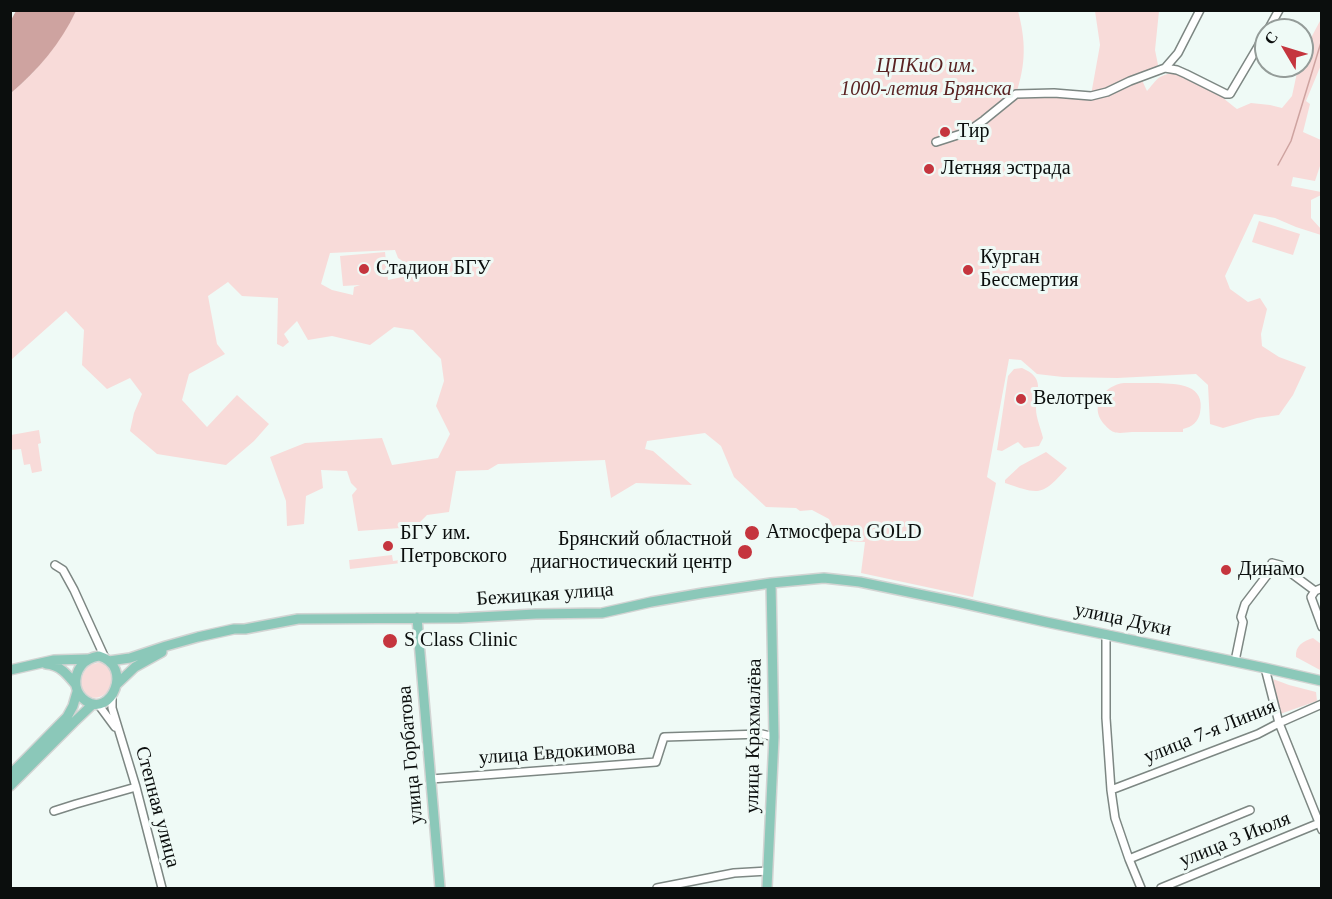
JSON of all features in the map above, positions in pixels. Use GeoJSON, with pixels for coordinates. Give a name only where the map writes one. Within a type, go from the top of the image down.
{"type":"FeatureCollection","features":[{"type":"Feature","properties":{"kind":"main road","name":"Бежицкая улица"},"geometry":{"type":"LineString","coordinates":[[245,629],[298,619],[602,613],[651,602],[771,583],[824,578],[860,582],[916,594]]}},
{"type":"Feature","properties":{"kind":"main road","name":"улица Крахмалёва"},"geometry":{"type":"LineString","coordinates":[[767,888],[774,737],[771,583]]}},
{"type":"Feature","properties":{"kind":"main road","name":"улица Дуки"},"geometry":{"type":"LineString","coordinates":[[916,594],[1322,681]]}},
{"type":"Feature","properties":{"kind":"main road","name":"улица Горбатова"},"geometry":{"type":"LineString","coordinates":[[417,618],[440,888]]}},
{"type":"Feature","properties":{"kind":"main road"},"geometry":{"type":"LineString","coordinates":[[41,664],[54,660],[99,656],[107,659],[130,658],[186,640],[234,629],[245,629]]}},
{"type":"Feature","properties":{"kind":"main road"},"geometry":{"type":"LineString","coordinates":[[10,786],[74,722],[96,704],[106,700],[135,667],[167,650],[245,629]]}},
{"type":"Feature","properties":{"kind":"main road"},"geometry":{"type":"LineString","coordinates":[[10,775],[67,717],[73,706],[79,668],[91,658]]}},
{"type":"Feature","properties":{"kind":"main road"},"geometry":{"type":"LineString","coordinates":[[107,659],[116,672],[114,690]]}},
{"type":"Feature","properties":{"kind":"main road"},"geometry":{"type":"LineString","coordinates":[[10,670],[49,663],[57,666],[63,670],[86,701],[96,704]]}},
{"type":"Feature","properties":{"kind":"street"},"geometry":{"type":"LineString","coordinates":[[936,142],[967,132],[1016,94],[1054,93],[1091,96],[1107,92],[1166,68],[1178,53],[1200,10]]}},
{"type":"Feature","properties":{"kind":"street"},"geometry":{"type":"LineString","coordinates":[[1166,68],[1186,74],[1230,94],[1254,54]]}},
{"type":"Feature","properties":{"kind":"street"},"geometry":{"type":"LineString","coordinates":[[1235,661],[1244,622],[1241,617],[1245,604],[1271,570],[1272,563],[1280,565],[1316,592],[1322,627]]}},
{"type":"Feature","properties":{"kind":"street"},"geometry":{"type":"LineString","coordinates":[[55,565],[63,570],[107,659]]}},
{"type":"Feature","properties":{"kind":"street"},"geometry":{"type":"LineString","coordinates":[[1106,635],[1106,718],[1111,790],[1115,818],[1141,888]]}},
{"type":"Feature","properties":{"kind":"street"},"geometry":{"type":"LineString","coordinates":[[91,658],[96,648],[96,640]]}},
{"type":"Feature","properties":{"kind":"street"},"geometry":{"type":"LineString","coordinates":[[1265,668],[1279,723],[1320,825]]}},
{"type":"Feature","properties":{"kind":"street","name":"Степная улица"},"geometry":{"type":"LineString","coordinates":[[114,690],[112,708],[136,787],[162,888]]}},
{"type":"Feature","properties":{"kind":"street"},"geometry":{"type":"LineString","coordinates":[[96,704],[120,734]]}},
{"type":"Feature","properties":{"kind":"street","name":"улица 7-я Линия"},"geometry":{"type":"LineString","coordinates":[[1111,790],[1258,734],[1322,704]]}},
{"type":"Feature","properties":{"kind":"street","name":"улица Евдокимова"},"geometry":{"type":"LineString","coordinates":[[431,779],[656,762],[664,737],[762,734],[774,737]]}},
{"type":"Feature","properties":{"kind":"street"},"geometry":{"type":"LineString","coordinates":[[54,811],[136,787]]}},
{"type":"Feature","properties":{"kind":"street"},"geometry":{"type":"LineString","coordinates":[[1129,860],[1250,810]]}},
{"type":"Feature","properties":{"kind":"street","name":"улица 3 Июля"},"geometry":{"type":"LineString","coordinates":[[1161,888],[1320,825]]}},
{"type":"Feature","properties":{"kind":"street"},"geometry":{"type":"LineString","coordinates":[[657,888],[734,873],[768,871]]}},
{"type":"Feature","properties":{"kind":"green space","name":"ЦПКиО им. 1000-летия Брянска"},"geometry":{"type":"Polygon","coordinates":[[[76,11],[1018,11],[1024,52],[1022,73],[1016,94],[1091,95],[1100,45],[1095,11],[1159,11],[1155,50],[1158,65],[1141,78],[1147,91],[1160,77],[1170,73],[1181,74],[1211,88],[1237,109],[1251,103],[1282,108],[1292,96],[1296,78],[1314,78],[1314,32],[1321,19],[1321,65],[1306,101],[1310,104],[1303,132],[1321,140],[1321,163],[1315,181],[1293,177],[1291,186],[1321,192],[1321,195],[1311,200],[1311,218],[1321,229],[1321,235],[1275,218],[1254,214],[1225,276],[1230,289],[1248,302],[1260,298],[1267,309],[1261,334],[1262,346],[1279,357],[1306,367],[1293,395],[1279,415],[1257,418],[1223,428],[1210,424],[1208,385],[1196,374],[1117,378],[1063,377],[1037,374],[1021,360],[1009,359],[987,477],[996,483],[973,597],[861,573],[865,542],[846,541],[829,519],[812,510],[766,507],[734,477],[721,446],[705,433],[647,441],[645,449],[653,451],[692,485],[636,483],[611,498],[605,460],[498,464],[488,470],[456,471],[449,512],[427,515],[415,527],[358,531],[352,495],[357,489],[351,483],[347,471],[321,470],[323,488],[306,496],[304,524],[287,526],[286,501],[270,457],[305,443],[382,438],[392,465],[438,458],[450,434],[436,406],[444,381],[441,359],[413,330],[394,327],[370,345],[332,336],[308,340],[297,321],[284,334],[289,342],[283,347],[277,344],[278,298],[242,296],[228,282],[208,296],[217,344],[225,354],[189,374],[182,400],[207,427],[237,395],[269,424],[254,441],[226,465],[157,454],[130,431],[142,394],[130,378],[107,389],[82,365],[84,330],[66,311],[11,360],[11,93],[40,65],[76,11]],[[395,250],[330,253],[321,284],[332,290],[353,295],[354,287],[360,285],[343,286],[340,256],[385,252],[388,280],[407,276],[410,266],[398,258],[395,250]]]}},
{"type":"Feature","properties":{"kind":"green space"},"geometry":{"type":"Polygon","coordinates":[[[1259,221],[1300,234],[1293,255],[1252,242],[1259,221]]]}},
{"type":"Feature","properties":{"kind":"green space","name":"Велотрек"},"geometry":{"type":"Polygon","coordinates":[[[1022,368],[1037,380],[1036,412],[1043,438],[1039,446],[1024,448],[1018,442],[1002,451],[997,450],[1008,376],[1014,369],[1022,368]]]}},
{"type":"Feature","properties":{"kind":"green space"},"geometry":{"type":"Polygon","coordinates":[[[1124,383],[1166,383],[1189,388],[1199,396],[1201,403],[1198,419],[1183,429],[1183,432],[1116,433],[1103,423],[1099,416],[1098,403],[1105,392],[1124,383]]]}},
{"type":"Feature","properties":{"kind":"green space"},"geometry":{"type":"Polygon","coordinates":[[[39,430],[41,443],[38,444],[42,471],[32,473],[30,464],[24,465],[21,449],[11,450],[11,435],[39,430]]]}},
{"type":"Feature","properties":{"kind":"green space"},"geometry":{"type":"Polygon","coordinates":[[[1046,452],[1067,468],[1052,484],[1033,491],[1005,483],[1005,480],[1020,466],[1046,452]]]}},
{"type":"Feature","properties":{"kind":"green space"},"geometry":{"type":"Polygon","coordinates":[[[392,555],[393,561],[400,560],[401,563],[350,569],[349,560],[392,555]]]}},
{"type":"Feature","properties":{"kind":"green space"},"geometry":{"type":"Polygon","coordinates":[[[1313,638],[1321,644],[1320,670],[1296,657],[1300,644],[1313,638]]]}},
{"type":"Feature","properties":{"kind":"green space"},"geometry":{"type":"Polygon","coordinates":[[[101,662],[112,673],[112,680],[106,693],[94,698],[83,692],[81,682],[89,665],[101,662]]]}},
{"type":"Feature","properties":{"kind":"green space"},"geometry":{"type":"Polygon","coordinates":[[[1273,679],[1316,692],[1317,701],[1280,714],[1273,679]]]}},
{"type":"Feature","properties":{"kind":"shaded area"},"geometry":{"type":"Polygon","coordinates":[[[16,11],[76,11],[48,55],[11,93],[11,20],[16,11]]]}},
{"type":"Feature","properties":{"kind":"waterway"},"geometry":{"type":"LineString","coordinates":[[1278,165],[1291,141],[1322,39]]}},
{"type":"Feature","properties":{"kind":"place","name":"Тир"},"geometry":{"type":"Point","coordinates":[945,132]}},
{"type":"Feature","properties":{"kind":"place","name":"Летняя эстрада"},"geometry":{"type":"Point","coordinates":[929,169]}},
{"type":"Feature","properties":{"kind":"place","name":"Стадион БГУ"},"geometry":{"type":"Point","coordinates":[364,269]}},
{"type":"Feature","properties":{"kind":"place","name":"Курган Бессмертия"},"geometry":{"type":"Point","coordinates":[968,270]}},
{"type":"Feature","properties":{"kind":"place","name":"Велотрек"},"geometry":{"type":"Point","coordinates":[1021,399]}},
{"type":"Feature","properties":{"kind":"place","name":"Атмосфера GOLD"},"geometry":{"type":"Point","coordinates":[752,533]}},
{"type":"Feature","properties":{"kind":"place","name":"БГУ им. Петровского"},"geometry":{"type":"Point","coordinates":[388,546]}},
{"type":"Feature","properties":{"kind":"place","name":"Брянский областной диагностический центр"},"geometry":{"type":"Point","coordinates":[745,552]}},
{"type":"Feature","properties":{"kind":"place","name":"Динамо"},"geometry":{"type":"Point","coordinates":[1226,570]}},
{"type":"Feature","properties":{"kind":"place","name":"S Class Clinic"},"geometry":{"type":"Point","coordinates":[390,641]}}]}
